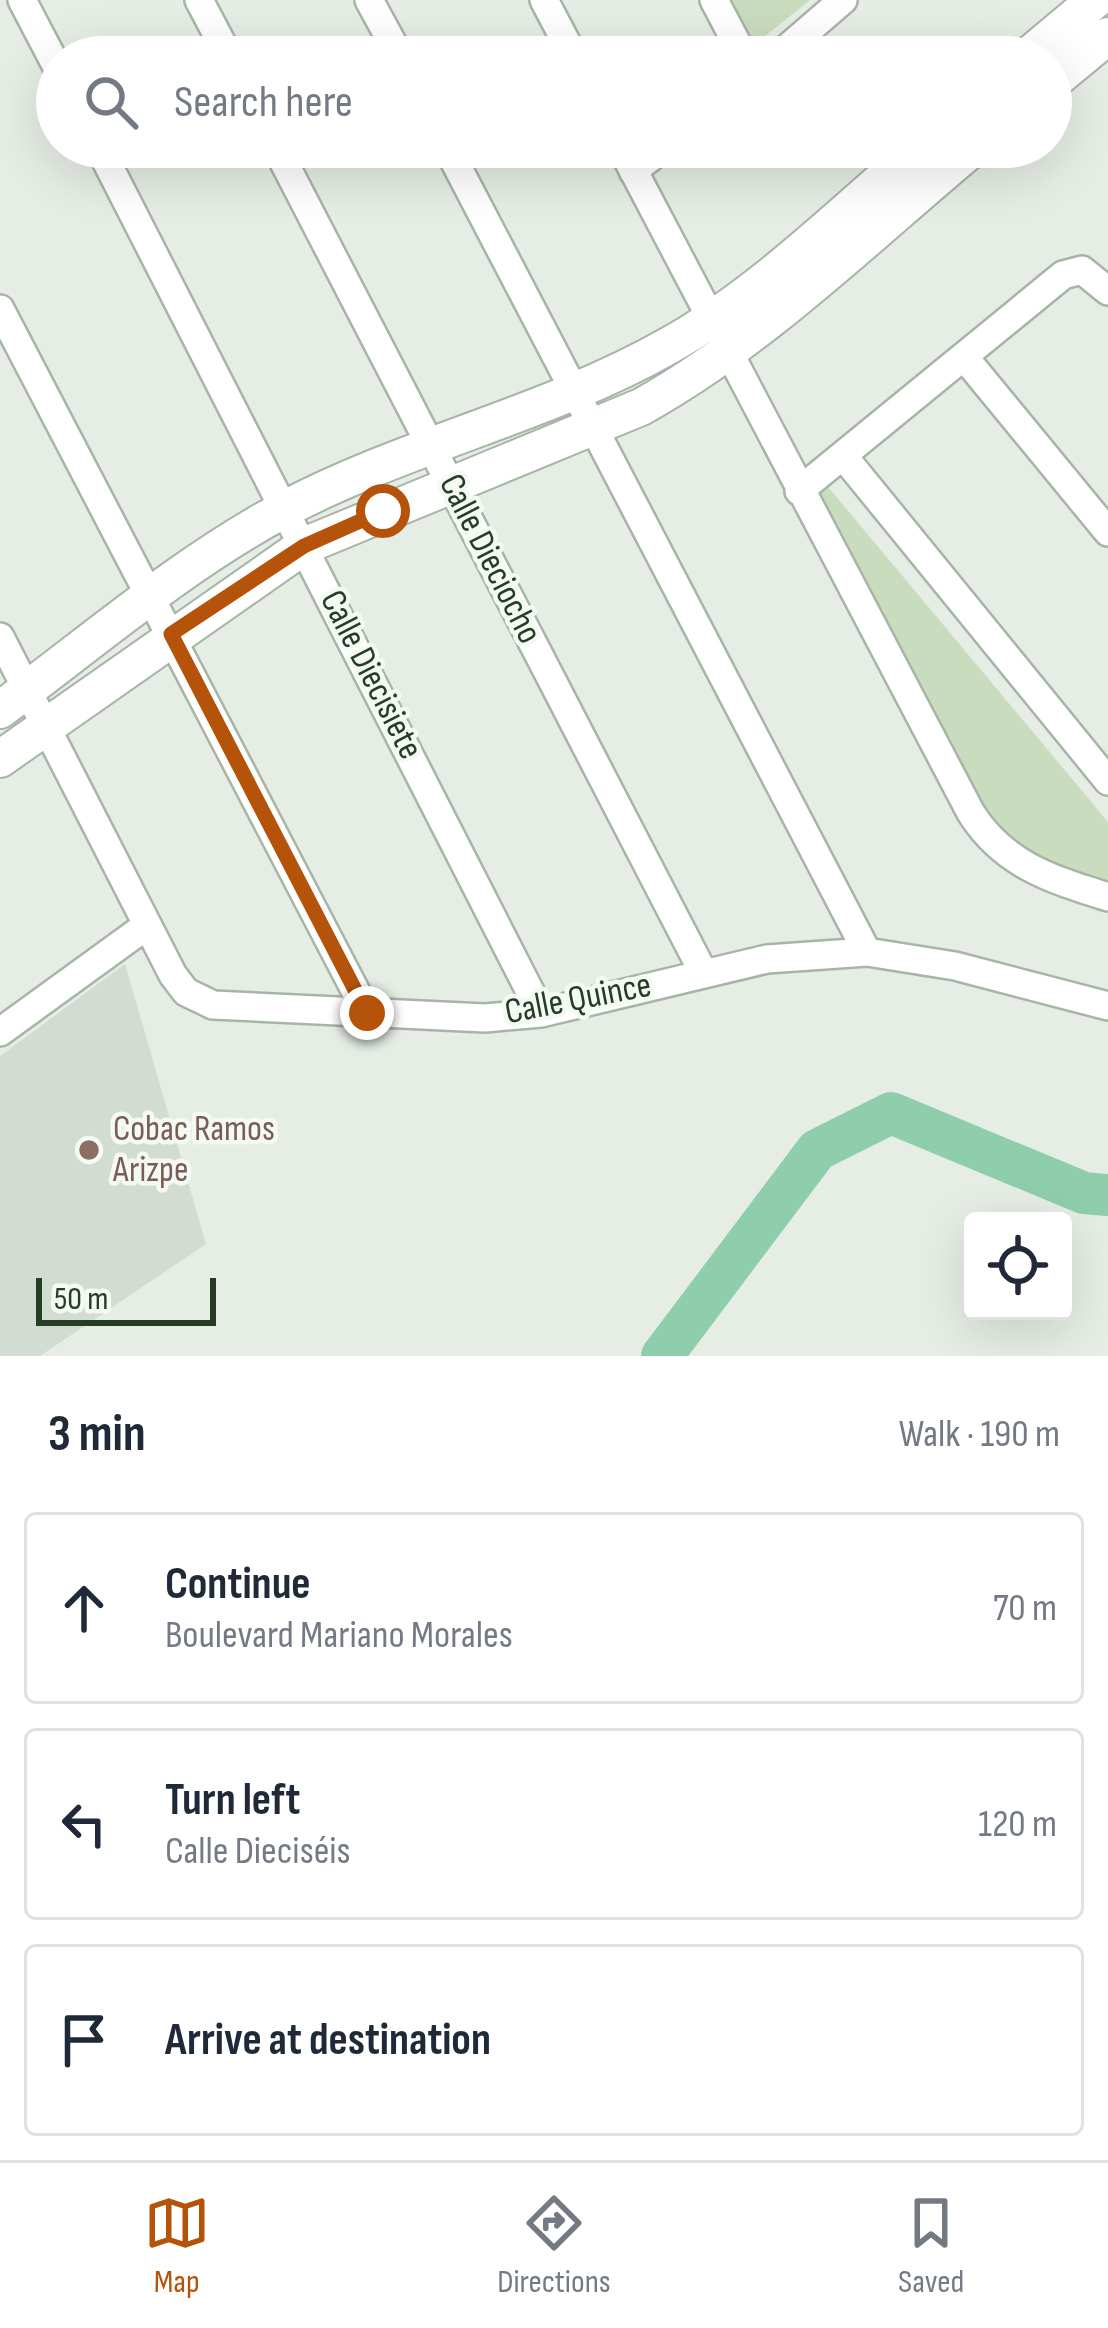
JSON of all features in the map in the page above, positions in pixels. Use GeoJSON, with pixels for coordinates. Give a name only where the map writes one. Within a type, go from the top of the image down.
{"type":"FeatureCollection","features":[{"type":"Feature","properties":{"kind":"street"},"geometry":{"type":"LineString","coordinates":[[22,0],[41,36]]}},
{"type":"Feature","properties":{"kind":"street"},"geometry":{"type":"LineString","coordinates":[[200,0],[218,36]]}},
{"type":"Feature","properties":{"kind":"street"},"geometry":{"type":"LineString","coordinates":[[369,0],[389,36]]}},
{"type":"Feature","properties":{"kind":"street"},"geometry":{"type":"LineString","coordinates":[[544,0],[563,36]]}},
{"type":"Feature","properties":{"kind":"street"},"geometry":{"type":"LineString","coordinates":[[714,0],[733,36]]}},
{"type":"Feature","properties":{"kind":"street"},"geometry":{"type":"LineString","coordinates":[[801,36],[843,0]]}},
{"type":"Feature","properties":{"kind":"street"},"geometry":{"type":"LineString","coordinates":[[1067,36],[1095,21]]}},
{"type":"Feature","properties":{"kind":"street"},"geometry":{"type":"LineString","coordinates":[[1072,53],[1095,21]]}},
{"type":"Feature","properties":{"kind":"street","name":"Calle Diecisiete"},"geometry":{"type":"LineString","coordinates":[[110,168],[541,1013]]}},
{"type":"Feature","properties":{"kind":"street","name":"Calle Dieciocho"},"geometry":{"type":"LineString","coordinates":[[287,168],[703,972]]}},
{"type":"Feature","properties":{"kind":"street"},"geometry":{"type":"LineString","coordinates":[[458,168],[867,952]]}},
{"type":"Feature","properties":{"kind":"street"},"geometry":{"type":"LineString","coordinates":[[632,168],[986,837],[1026,868],[1108,897]]}},
{"type":"Feature","properties":{"kind":"street"},"geometry":{"type":"LineString","coordinates":[[0,759],[171,634],[304,546],[594,427],[679,386],[719,336],[898,168]]}},
{"type":"Feature","properties":{"kind":"street"},"geometry":{"type":"LineString","coordinates":[[14,700],[151,598],[286,508],[719,336],[946,168]]}},
{"type":"Feature","properties":{"kind":"street"},"geometry":{"type":"LineString","coordinates":[[799,491],[1063,275],[1082,270],[1108,291]]}},
{"type":"Feature","properties":{"kind":"street"},"geometry":{"type":"LineString","coordinates":[[0,308],[367,1013]]}},
{"type":"Feature","properties":{"kind":"street"},"geometry":{"type":"LineString","coordinates":[[965,358],[1108,532]]}},
{"type":"Feature","properties":{"kind":"street"},"geometry":{"type":"LineString","coordinates":[[844,457],[1108,781]]}},
{"type":"Feature","properties":{"kind":"street","name":"Calle Quince"},"geometry":{"type":"LineString","coordinates":[[0,637],[14,700],[47,727],[173,975],[200,1000],[231,1007],[436,1018],[541,1013],[767,958],[867,952],[955,966],[1108,1006]]}},
{"type":"Feature","properties":{"kind":"street"},"geometry":{"type":"LineString","coordinates":[[0,1032],[146,926]]}},
{"type":"Feature","properties":{"kind":"shaded area","name":"Cobac Ramos Arizpe"},"geometry":{"type":"Polygon","coordinates":[[[125,964],[206,1244],[40,1356],[0,1356],[0,1056],[125,964]]]}},
{"type":"Feature","properties":{"kind":"green space"},"geometry":{"type":"Polygon","coordinates":[[[725,0],[810,0],[765,36],[744,36],[725,0]]]}},
{"type":"Feature","properties":{"kind":"green space"},"geometry":{"type":"Polygon","coordinates":[[[829,488],[1108,822],[1108,888],[999,842],[809,497],[829,488]]]}},
{"type":"Feature","properties":{"kind":"waterway"},"geometry":{"type":"LineString","coordinates":[[662,1356],[817,1150],[891,1113],[1084,1193],[1108,1195]]}},
{"type":"Feature","properties":{"kind":"place","name":"Cobac Ramos Arizpe"},"geometry":{"type":"Point","coordinates":[89,1150]}},
{"type":"Feature","properties":{"kind":"route"},"geometry":{"type":"LineString","coordinates":[[367,1013],[171,634],[304,546],[383,511]]}}]}
